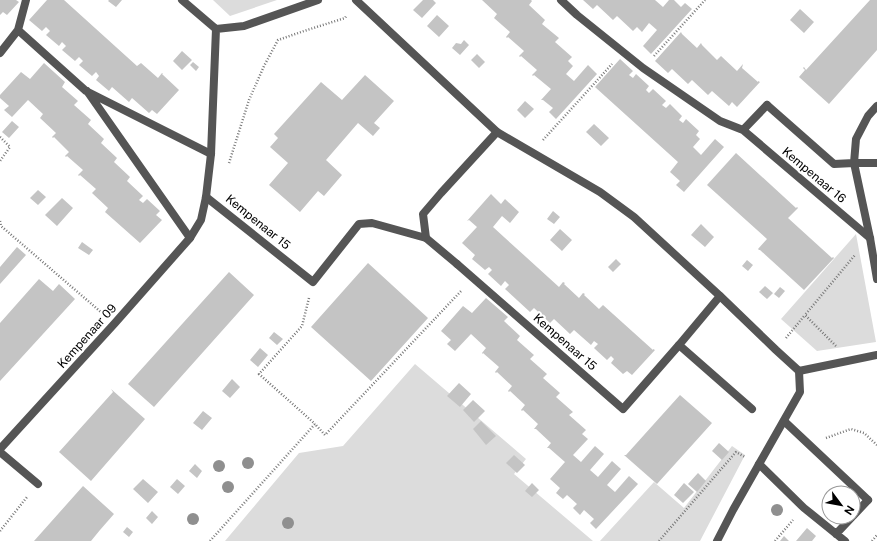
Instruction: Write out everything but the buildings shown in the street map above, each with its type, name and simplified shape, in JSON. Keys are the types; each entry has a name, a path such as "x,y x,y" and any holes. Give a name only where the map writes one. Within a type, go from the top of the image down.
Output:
{"street":[{"path":"0,53 18,30 26,0"},
{"path":"182,0 216,29 244,26 318,0"},
{"name":"Kempenaar 16","path":"561,0 577,15 643,68 720,121 743,130 870,238"},
{"path":"356,1 497,132 600,192 634,217 799,371 800,392 717,541"},
{"name":"Kempenaar 09","path":"38,484 0,451 190,238 201,220 206,197 210,154 216,29"},
{"path":"18,30 86,91 190,238"},
{"path":"86,91 210,154"},
{"name":"Kempenaar 16","path":"743,130 767,105 834,164 854,162 877,163"},
{"name":"Kempenaar 16","path":"877,106 868,116 856,139 854,162 877,279"},
{"path":"426,238 423,214 497,132"},
{"name":"Kempenaar 15","path":"206,197 313,282 359,224 372,223 426,238 623,409 720,296"},
{"path":"679,345 752,409"},
{"path":"799,371 877,355"},
{"path":"784,421 852,485"},
{"path":"759,464 804,508 845,541"},
{"path":"861,493 868,500 861,507"},
{"path":"836,534 844,525"}],"path":[{"path":"643,68 705,0"},
{"path":"227,166 249,100 264,66 278,40 345,18 356,1"},
{"path":"532,152 623,52"},
{"path":"0,136 10,147 0,161"},
{"path":"0,221 0,226 115,323"},
{"path":"776,350 870,238"},
{"path":"313,282 302,326 259,374 315,424 325,435 473,278"},
{"path":"806,315 851,360"},
{"path":"210,541 315,424"},
{"path":"808,444 851,429 864,433 877,445"},
{"path":"744,456 747,450"},
{"path":"659,541 736,452 759,464"},
{"path":"0,531 38,484"},
{"path":"775,541 804,508"},
{"path":"872,541 877,535"}],"shaded area":[{"path":"213,0 277,0 230,16"},
{"path":"856,234 876,342 817,351 781,319"},
{"path":"415,364 526,459 514,474 593,541 225,541 299,453 343,446"},
{"path":"732,446 745,455 700,541 600,541 654,482 684,508"}]}
